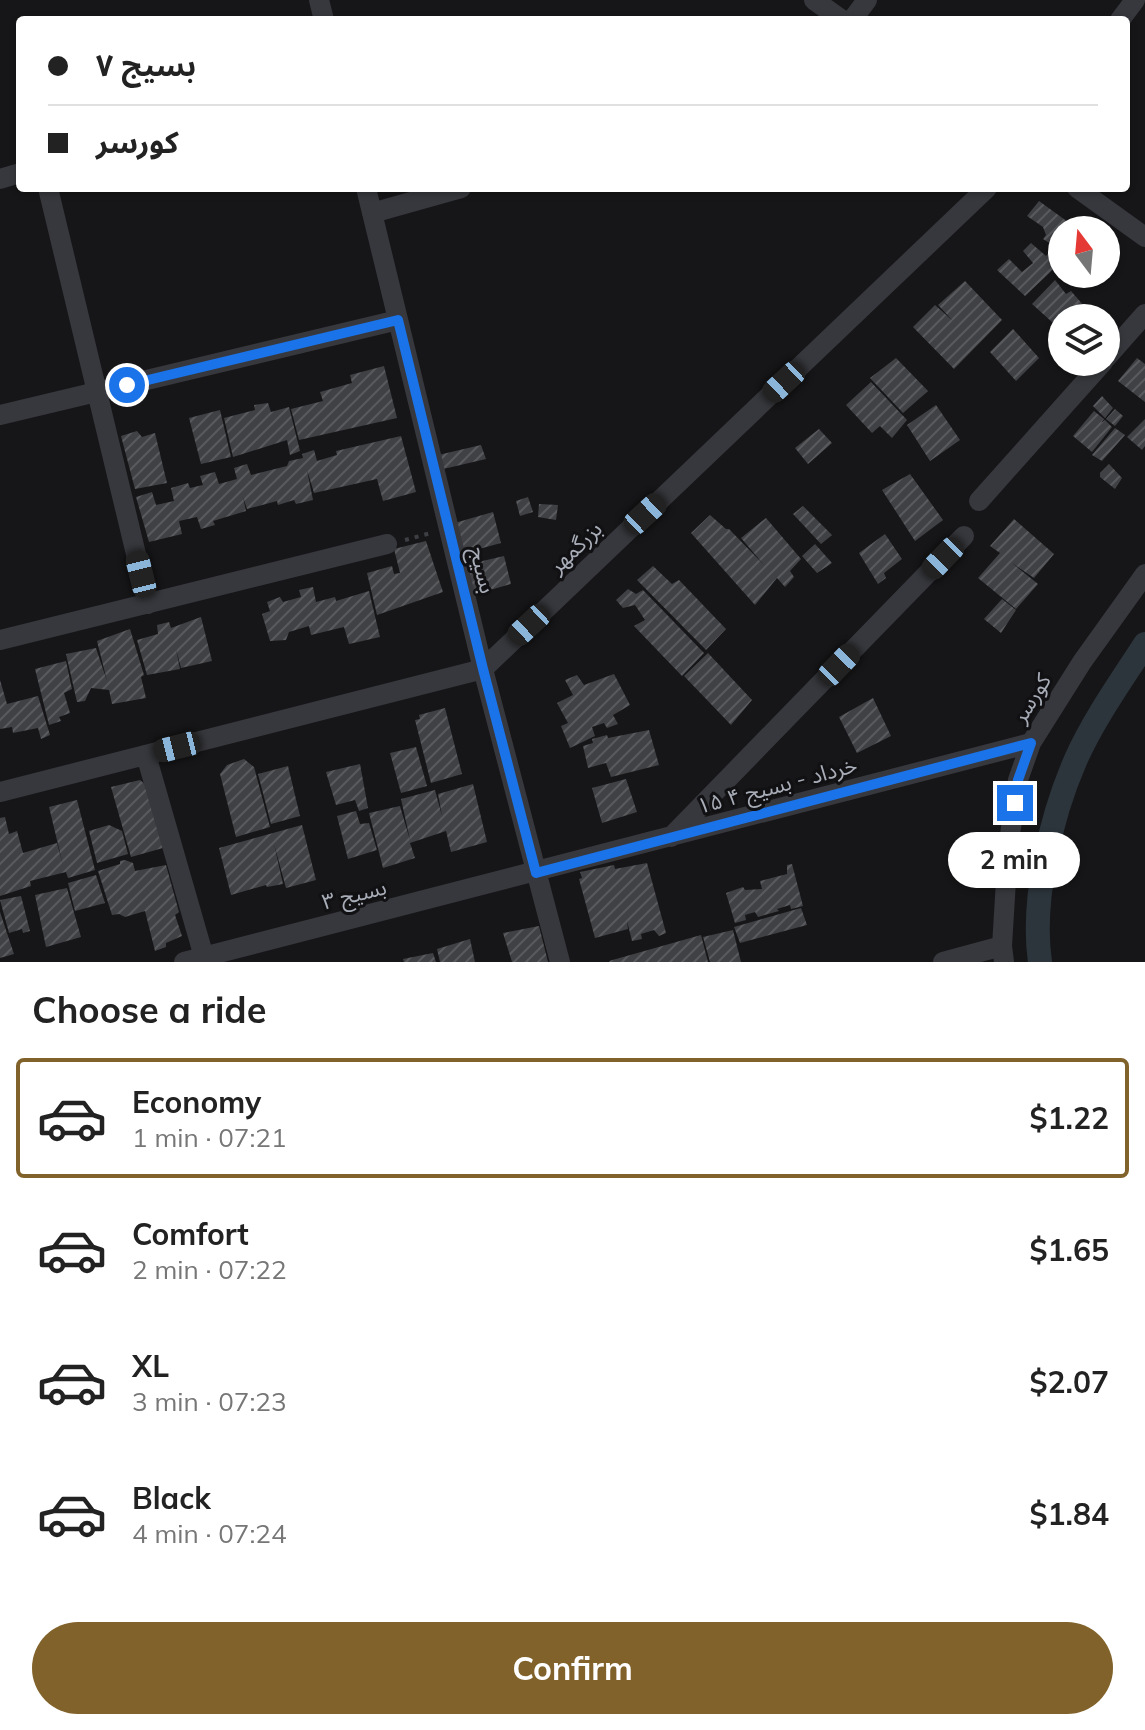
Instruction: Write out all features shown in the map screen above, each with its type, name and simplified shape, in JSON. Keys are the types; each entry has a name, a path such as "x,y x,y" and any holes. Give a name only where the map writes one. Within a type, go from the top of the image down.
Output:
{"street":[{"path":"814,0 836,16"},
{"path":"49,192 148,604"},
{"name":"بسیج","path":"367,192 483,669 560,962"},
{"path":"372,213 447,192"},
{"name":"بزرگمهر","path":"0,792 483,669 983,192"},
{"path":"1083,192 1145,237"},
{"path":"1120,342 1145,314"},
{"path":"0,415 398,320"},
{"path":"979,501 1090,376"},
{"path":"671,837 964,536"},
{"path":"0,640 387,544"},
{"name":"کورسر","path":"1003,954 1008,848 1018,780 1031,743 1082,662 1145,574"},
{"name":"۱۵ خرداد - بسیج ۴","path":"536,873 1031,743"},
{"path":"146,755 194,959"},
{"name":"بسیج ۳","path":"194,959 536,873"},
{"path":"943,962 1003,954"}],"path":[{"path":"387,544 449,529"}],"building":[{"path":"1039,201 1060,216 1048,216 1048,242 1043,239 1046,235 1043,227 1027,216"},
{"path":"1031,243 1046,256 1048,254 1048,274 1025,296 997,270 1009,259 1022,272 1033,263 1023,251"},
{"path":"965,281 1002,320 954,369 913,327 935,305 953,321 938,305"},
{"path":"1048,287 1061,288 1066,294 1071,291 1082,304 1048,304 1048,318 1032,304"},
{"path":"1013,329 1039,358 1016,381 990,352"},
{"path":"896,358 928,391 903,413 870,378"},
{"path":"1137,358 1145,364 1145,402 1118,381"},
{"path":"384,366 397,418 299,440 291,409 323,401 320,392 352,383 350,375"},
{"path":"871,382 907,420 892,438 880,426 872,433 846,405"},
{"path":"1102,396 1113,408 1105,418 1093,406"},
{"path":"268,403 271,412 289,407 300,451 290,455 287,440 233,457 224,418 255,410 254,405"},
{"path":"936,405 960,440 930,461 907,425"},
{"path":"1115,409 1123,416 1115,426 1106,419"},
{"path":"220,410 231,457 201,464 189,418"},
{"path":"1094,411 1104,419 1101,423 1105,420 1112,427 1092,452 1073,436"},
{"path":"1145,419 1145,446 1142,450 1127,437"},
{"path":"1115,428 1125,435 1102,461 1092,455"},
{"path":"819,429 832,443 808,464 795,448"},
{"path":"137,431 142,437 155,433 167,483 135,489 121,436"},
{"path":"401,436 416,492 383,501 377,479 314,493 307,470 313,500 296,504 294,500 278,505 277,501 247,509 243,497 246,511 213,521 215,525 201,529 197,517 179,521 182,534 149,542 136,497 152,492 156,505 174,501 171,488 188,483 190,488 203,485 200,476 215,472 219,484 237,479 234,468 247,464 251,475 287,466 289,461 303,458 302,454 314,450 317,461 337,455 336,451"},
{"path":"481,445 486,459 439,470 434,456"},
{"path":"1109,464 1122,478 1115,489 1100,477"},
{"path":"910,474 943,520 915,541 882,490"},
{"path":"528,497 533,512 520,516 516,501"},
{"path":"539,504 558,505 556,520 538,517"},
{"path":"803,506 832,535 821,544 793,514"},
{"path":"493,512 501,543 457,555 451,524"},
{"path":"710,515 729,529 764,565 741,538 766,518 801,559 790,571 794,577 785,587 777,578 755,605 691,533"},
{"path":"1014,519 1054,554 1034,578 1012,563 1038,584 1016,609 978,578 1000,553 990,546"},
{"path":"885,534 902,559 884,573 886,578 878,584 859,553"},
{"path":"426,541 443,592 377,615 367,573 392,566 394,574 400,573 394,549"},
{"path":"815,544 832,563 817,573 802,556"},
{"path":"504,556 511,584 469,596 461,566"},
{"path":"653,566 672,584 679,580 726,629 706,650 637,580"},
{"path":"313,587 316,602 335,597 336,601 369,591 380,637 349,644 344,627 311,635 309,626 289,632 286,640 270,641 262,614 270,611 267,602 280,597 283,602 301,597 299,590"},
{"path":"628,589 636,594 643,590 704,653 682,676 634,626 645,620 635,605 623,608 616,600"},
{"path":"1002,599 1016,610 1001,633 984,619"},
{"path":"201,617 212,661 181,668 176,649 180,669 147,675 137,640 158,634 157,625 169,622 171,628"},
{"path":"130,629 144,675 141,677 146,698 112,704 109,690 91,688 85,701 77,702 66,654 96,648 107,681 97,641"},
{"path":"708,653 752,700 731,725 684,676"},
{"path":"66,661 72,689 64,693 70,713 59,717 61,721 49,725 35,669"},
{"path":"614,674 630,705 613,715 618,724 607,728 604,723 592,727 595,736 570,748 561,726 568,723 557,703 573,695 565,680 577,675 584,685"},
{"path":"0,680 7,704 38,696 50,735 41,739 38,728 13,733 12,727 0,729"},
{"path":"873,698 891,736 857,753 839,717"},
{"path":"445,708 462,774 431,783 415,720 420,719 419,715"},
{"path":"649,730 659,765 611,777 606,763 588,768 583,746 593,743 592,739"},
{"path":"416,747 427,786 401,793 390,753"},
{"path":"244,759 254,767 270,827 236,837 220,774 227,765"},
{"path":"360,764 368,808 359,811 355,800 336,805 326,772"},
{"path":"288,766 300,816 271,824 258,774"},
{"path":"626,779 637,812 602,823 592,788"},
{"path":"140,780 147,786 163,848 131,857 111,787"},
{"path":"473,784 487,842 451,852 446,831 410,843 415,858 383,868 369,813 400,806 410,840 401,799 435,790 442,816 438,794"},
{"path":"77,800 95,870 68,878 66,872 30,881 31,886 0,896 0,818 5,817 9,834 17,831 23,853 57,843 63,865 49,807"},
{"path":"356,811 360,824 369,823 377,850 348,859 337,816"},
{"path":"109,825 122,831 128,854 97,863 89,831"},
{"path":"302,825 316,880 286,888 274,844 283,884 266,885 231,895 219,848"},
{"path":"125,860 133,863 135,871 166,865 182,936 166,943 166,947 155,951 145,911 125,917 112,915 98,871"},
{"path":"647,863 666,933 659,936 654,930 641,934 642,939 632,941 627,921 628,929 595,938 579,879 582,878 580,872 614,865 615,869"},
{"path":"792,864 803,906 791,909 790,905 758,917 755,912 745,915 746,920 735,923 726,893 743,887 745,890 762,889 760,881 787,874 787,865"},
{"path":"96,875 105,903 75,911 68,883"},
{"path":"67,888 81,937 46,947 35,895"},
{"path":"21,896 30,931 23,933 22,929 9,933 0,900"},
{"path":"801,908 807,925 740,943 734,927"},
{"path":"0,912 14,954 0,958"},
{"path":"539,926 548,962 512,962 503,933"},
{"path":"733,930 741,962 710,962 703,937"},
{"path":"701,935 708,962 609,961"},
{"path":"470,939 475,962 440,962 437,949"},
{"path":"433,953 436,962 404,962 403,959"}],"waterway":[{"path":"1040,962 1038,912 1041,886 1059,806 1091,729 1145,644"}],"route":[{"path":"127,385 398,320 536,873 1031,743 1018,780 1015,803"}]}
